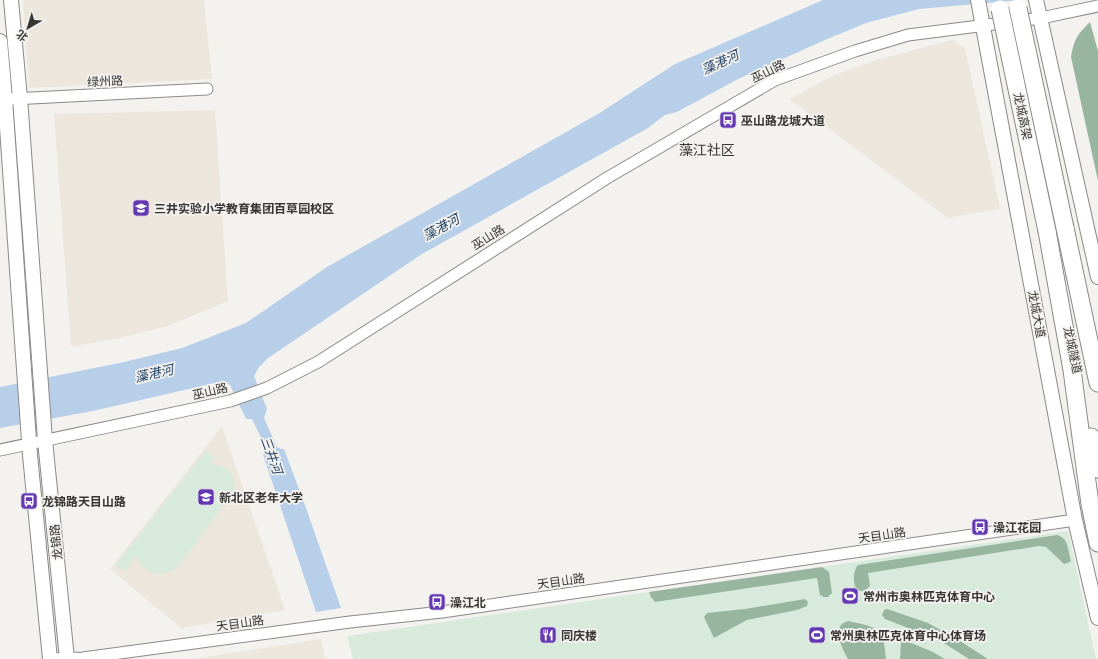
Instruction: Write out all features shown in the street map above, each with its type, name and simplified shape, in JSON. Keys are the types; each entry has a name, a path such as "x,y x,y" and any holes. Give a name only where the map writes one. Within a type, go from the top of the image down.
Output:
{"highway":[{"name":"龙城高架","path":"998,0 1047,231"},
{"name":"龙城高架","path":"1017,0 1065,228"},
{"name":"龙城隧道","path":"1065,228 1098,383"},
{"path":"1065,228 1093,307 1098,332"},
{"name":"龙城隧道","path":"1047,231 1098,469"},
{"path":"1047,231 1072,370 1090,504 1098,543"}],"main road":[{"name":"龙锦路","path":"11,0 20,98 45,440 67,658"},
{"name":"龙城大道","path":"979,5 1075,520 1098,618"},
{"path":"1038,8 1098,277"},
{"path":"0,41 28,430 50,659"}],"street":[{"name":"巫山路","path":"0,450 230,401 267,388 318,362 606,178 775,80 855,51 908,35 983,25 1038,8 1098,6"},
{"name":"绿州路","path":"5,99 207,89"},
{"name":"天目山路","path":"50,659 83,658 350,622 442,612 1075,520"}],"shaded area":[{"path":"23,0 204,0 212,79 29,88"},
{"path":"952,40 965,48 1000,209 948,218 789,99 835,75 876,60"},
{"name":"三井实验小学教育集团百草园校区","path":"215,110 228,301 168,326 119,338 71,347 54,114"},
{"name":"新北区老年大学","path":"222,426 285,610 181,628 110,569"},
{"path":"321,639 325,659 193,659"}],"green space":[{"path":"1090,22 1098,51 1098,181 1071,57 1073,46 1077,38"},
{"path":"206,450 215,458 211,463 227,469 232,475 234,480 234,492 177,568 164,573 154,573 145,568 136,557 125,572 116,565"},
{"name":"常州市奥林匹克体育中心","path":"1068,531 1096,659 353,659 347,636"},
{"path":"1057,535 1066,542 1071,561 1068,563 1064,564 1046,547 1039,546 868,573 870,586 865,591 858,590 854,582 854,574 858,565"},
{"path":"822,567 829,572 832,593 828,597 820,595 817,578 655,602 649,592"},
{"path":"805,599 808,602 807,606 797,610 747,620 714,638 704,617 707,613 745,609"},
{"path":"887,609 928,623 957,639 988,659 969,659 939,640 885,619 882,615 884,610"},
{"path":"848,621 872,627 880,632 884,642 886,659 848,659 839,638 839,632 843,624"},
{"path":"904,640 933,652 945,659 900,659 901,642"}],"water":[{"path":"823,0 1021,0 919,9 866,23 738,79 677,112 665,115 648,128 422,254 268,358 259,367 254,376 267,409 264,418 277,447 284,449 341,608 316,612 263,455 266,448 252,419 246,419 230,385 225,382 219,382 93,411 0,428 0,387 124,362 182,348 246,323 327,267 598,114 675,64"}],"place":[{"name":"巫山路龙城大道","path":"728,120"},
{"name":"三井实验小学教育集团百草园校区","path":"141,208"},
{"name":"新北区老年大学","path":"206,497"},
{"name":"龙锦路天目山路","path":"29,501"},
{"name":"澡江花园","path":"980,527"},
{"name":"常州市奥林匹克体育中心","path":"850,596"},
{"name":"澡江北","path":"437,602"},
{"name":"同庆楼","path":"548,635"},
{"name":"常州奥林匹克体育中心体育场","path":"817,635"}],"district":[{"name":"藻江社区","path":"707,149"}],"water label":[{"name":"藻港河","path":"720,62"},
{"name":"藻港河","path":"441,227"},
{"name":"藻港河","path":"154,373"},
{"name":"三井河","path":"272,455"}]}
